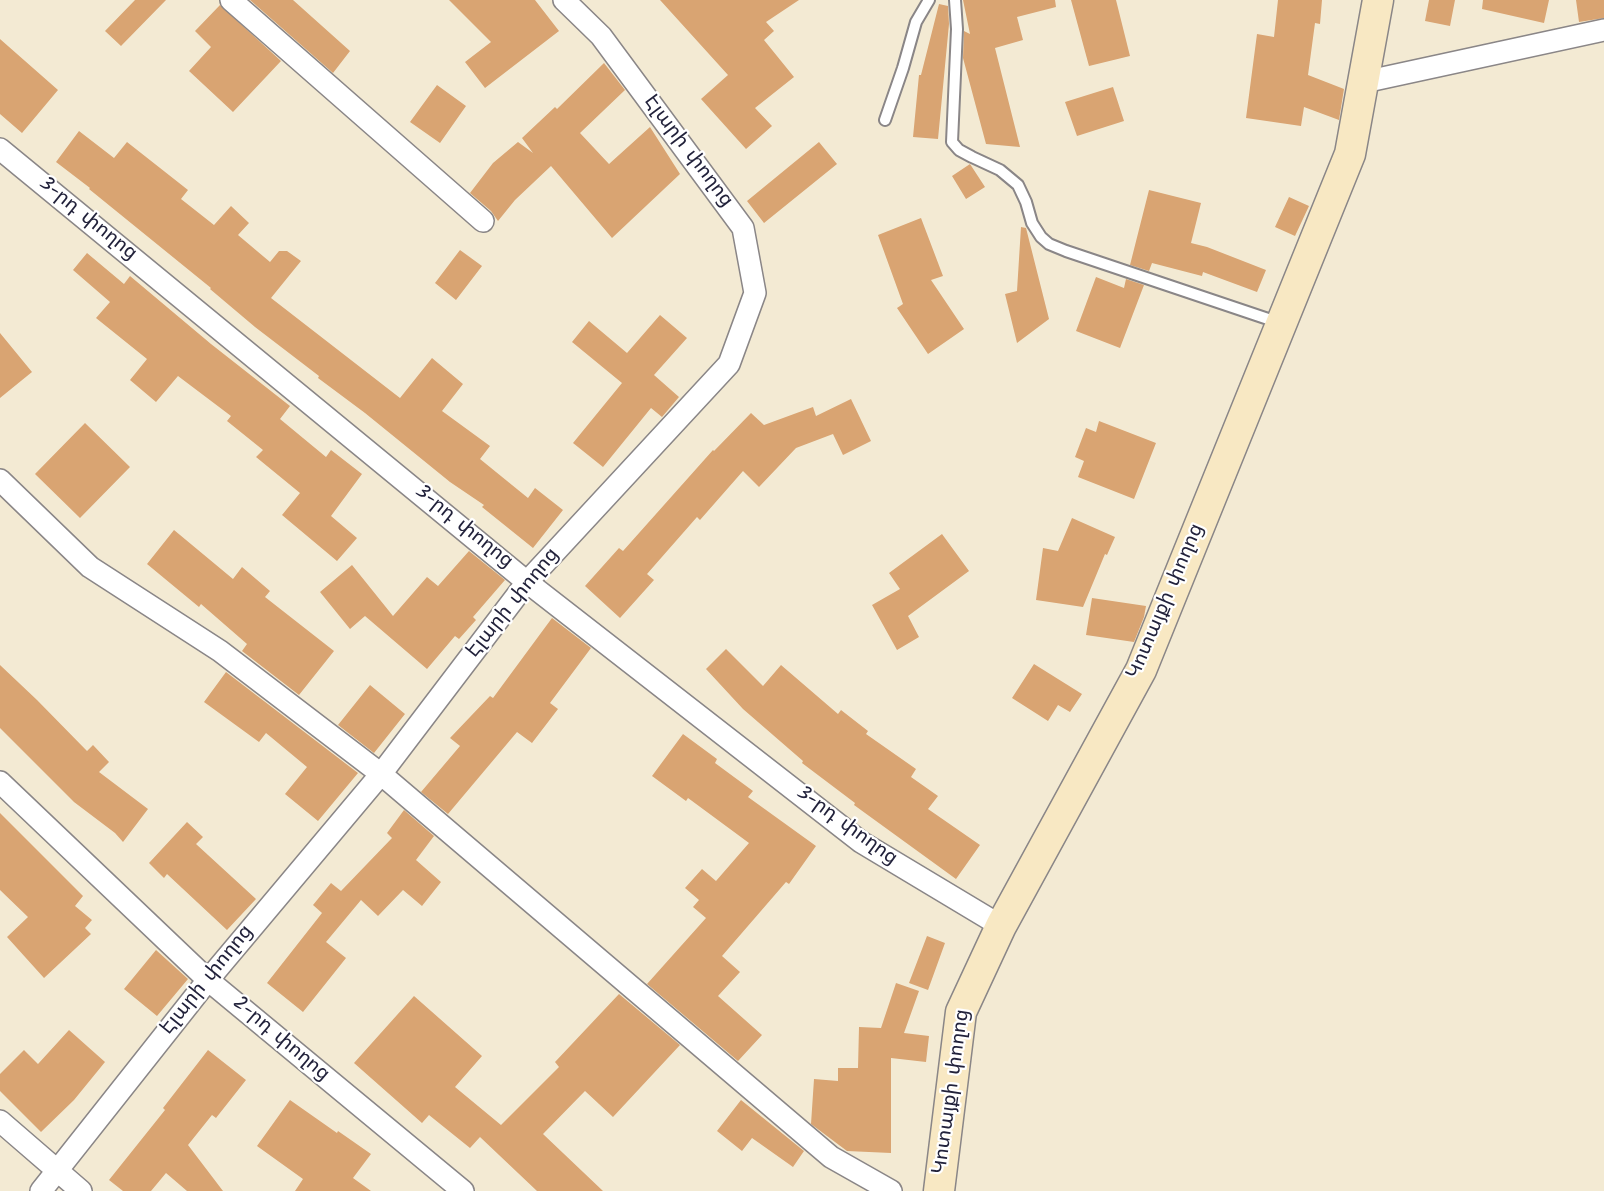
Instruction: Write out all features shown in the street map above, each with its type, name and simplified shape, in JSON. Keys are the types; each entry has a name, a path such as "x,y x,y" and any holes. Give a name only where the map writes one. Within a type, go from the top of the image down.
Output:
{"main road":[{"name":"Կոտայքի փողոց","path":"939,1191 961,1012 1001,926 1141,670 1350,154 1378,0"}],"street":[{"path":"231,0 483,221"},
{"name":"Էլարի փողոց","path":"41,1191 208,980 381,774 527,582 729,364 755,293 743,228 601,36 564,0"},
{"path":"1364,82 1604,30"},
{"name":"3-րդ փողոց","path":"0,149 527,582 861,842 1001,926"},
{"path":"0,480 90,567 220,651 381,774 831,1157 891,1191"},
{"name":"2-րդ փողոց","path":"0,782 208,980 463,1191"},
{"path":"0,1121 81,1191"}],"lane":[{"path":"885,120 916,22 929,0"},
{"path":"955,0 957,29 952,142 965,153 1000,170 1017,185 1026,202 1032,223 1041,237 1049,244 1066,251 1281,323"}],"building":[{"path":"135,0 166,0 121,46 105,31"},
{"path":"250,0 293,0 350,51 333,73"},
{"path":"449,0 535,0 559,31 485,88 465,62 491,42"},
{"path":"660,0 799,0 766,22 774,31 764,40 794,77 755,108 772,126 746,149 701,99 728,75"},
{"path":"963,0 1055,0 1056,7 1017,17 1023,40 995,48 1020,147 986,144 963,58 964,31 970,34"},
{"path":"1071,0 1116,0 1130,56 1089,66"},
{"path":"1278,0 1322,0 1320,24 1315,23 1308,75 1344,89 1339,120 1304,107 1301,126 1246,118 1257,34 1274,37"},
{"path":"1429,0 1455,0 1450,26 1425,21"},
{"path":"1483,0 1549,0 1544,23 1482,9"},
{"path":"1576,0 1604,0 1604,18 1579,22"},
{"path":"939,4 948,6 949,24 938,139 913,137 919,75 921,75"},
{"path":"220,5 281,61 233,112 189,71 211,47 195,31"},
{"path":"0,39 58,90 22,133 0,114"},
{"path":"604,63 625,90 580,133 609,164 650,127 680,174 612,238 551,166 515,200 498,221 491,211 470,193 493,163 518,142 533,153 522,138 555,107 557,109"},
{"path":"437,85 466,106 440,143 410,122"},
{"path":"1113,87 1124,121 1077,136 1065,102"},
{"path":"79,131 114,158 127,142 188,190 181,199 214,225 231,206 249,223 238,235 270,262 279,251 287,251 301,261 271,298 400,398 432,358 463,384 442,411 490,446 480,459 528,498 535,488 563,510 533,548 482,507 484,505 450,482 318,378 319,376 255,327 211,288 56,162"},
{"path":"819,142 837,164 764,223 747,201"},
{"path":"970,164 985,187 966,199 952,176"},
{"path":"1149,190 1201,203 1191,243 1266,270 1257,292 1203,272 1202,276 1152,263 1149,271 1130,265"},
{"path":"1289,197 1309,206 1295,236 1275,227"},
{"path":"921,218 943,276 931,280 964,329 928,354 897,308 903,304 878,235"},
{"path":"1021,227 1026,228 1049,319 1017,343 1005,294 1017,291"},
{"path":"460,250 482,266 456,300 435,283"},
{"path":"87,253 124,284 130,276 290,406 280,419 326,457 331,450 362,474 331,516 357,538 337,561 282,515 300,493 256,457 263,450 227,421 231,416 178,376 156,402 130,380 147,359 96,318 110,302 73,270"},
{"path":"1096,277 1124,288 1126,279 1144,285 1120,348 1076,331"},
{"path":"660,315 687,338 654,375 679,397 662,417 651,408 603,467 573,443 622,383 572,342 589,321 627,353"},
{"path":"0,333 32,372 0,398"},
{"path":"851,399 871,441 843,455 833,434 796,448 759,487 743,471 700,520 697,517 647,574 654,580 620,618 585,586 619,548 623,551 713,450 751,413 764,425 813,407 816,416"},
{"path":"1099,421 1156,443 1134,499 1078,477 1084,461 1075,457 1086,428 1096,432"},
{"path":"85,423 130,467 80,518 35,474"},
{"path":"1072,518 1115,537 1107,555 1105,554 1083,607 1036,600 1043,548 1058,551"},
{"path":"174,530 233,579 242,567 270,591 265,597 334,651 299,695 242,651 247,644 201,604 199,607 147,564"},
{"path":"942,534 969,571 908,616 919,637 897,650 872,605 900,589 889,573"},
{"path":"469,551 505,580 473,617 476,620 459,639 455,636 427,669 365,616 350,629 320,592 352,565 393,616 427,577 438,586"},
{"path":"1092,598 1146,606 1134,642 1086,635"},
{"path":"552,618 591,648 550,703 558,709 532,743 517,732 448,814 421,792 460,746 450,738 490,696 493,698"},
{"path":"726,649 763,686 781,665 838,714 841,710 868,731 866,734 916,769 911,777 938,796 928,809 980,845 956,879 854,805 855,803 802,763 803,761 743,709 706,669"},
{"path":"1034,664 1082,694 1070,712 1058,705 1048,721 1012,698"},
{"path":"0,665 87,751 93,745 109,762 99,772 148,809 123,842 115,833 74,802 0,728"},
{"path":"226,672 358,773 318,821 285,794 307,767 266,733 259,742 204,702"},
{"path":"370,685 405,714 374,753 338,725"},
{"path":"683,734 717,759 715,763 753,791 748,797 816,846 789,884 786,882 722,956 740,972 718,996 762,1035 738,1061 647,984 706,918 693,907 699,900 685,888 702,869 716,881 749,843 688,798 686,801 652,776"},
{"path":"404,810 434,836 416,860 441,882 422,906 403,890 378,916 361,900 326,942 346,958 303,1012 267,983 322,913 313,905 331,883 341,891 392,838 387,833"},
{"path":"0,813 83,896 75,906 92,920 85,928 91,934 44,978 7,937 28,917 0,890"},
{"path":"187,822 203,837 196,844 256,899 227,930 167,874 164,878 149,863"},
{"path":"927,936 945,943 928,990 909,983"},
{"path":"156,950 188,979 157,1016 124,989"},
{"path":"896,983 919,991 904,1033 929,1036 926,1062 891,1058 891,1153 847,1151 811,1124 814,1079 838,1081 838,1068 858,1068 859,1027 881,1028"},
{"path":"619,994 680,1045 613,1117 585,1091 543,1134 603,1191 537,1191 480,1137 470,1148 429,1115 422,1123 354,1063 414,996 482,1056 455,1087 501,1125 559,1067 555,1062"},
{"path":"69,1030 105,1062 74,1100 41,1132 0,1091 0,1074 24,1050 38,1064"},
{"path":"208,1050 246,1080 216,1118 212,1115 188,1145 223,1191 187,1191 166,1173 151,1191 123,1191 109,1180 165,1110 163,1108"},
{"path":"290,1100 371,1154 353,1178 371,1191 295,1191 303,1179 257,1146"},
{"path":"741,1100 804,1151 793,1167 752,1138 742,1151 717,1131"}]}
